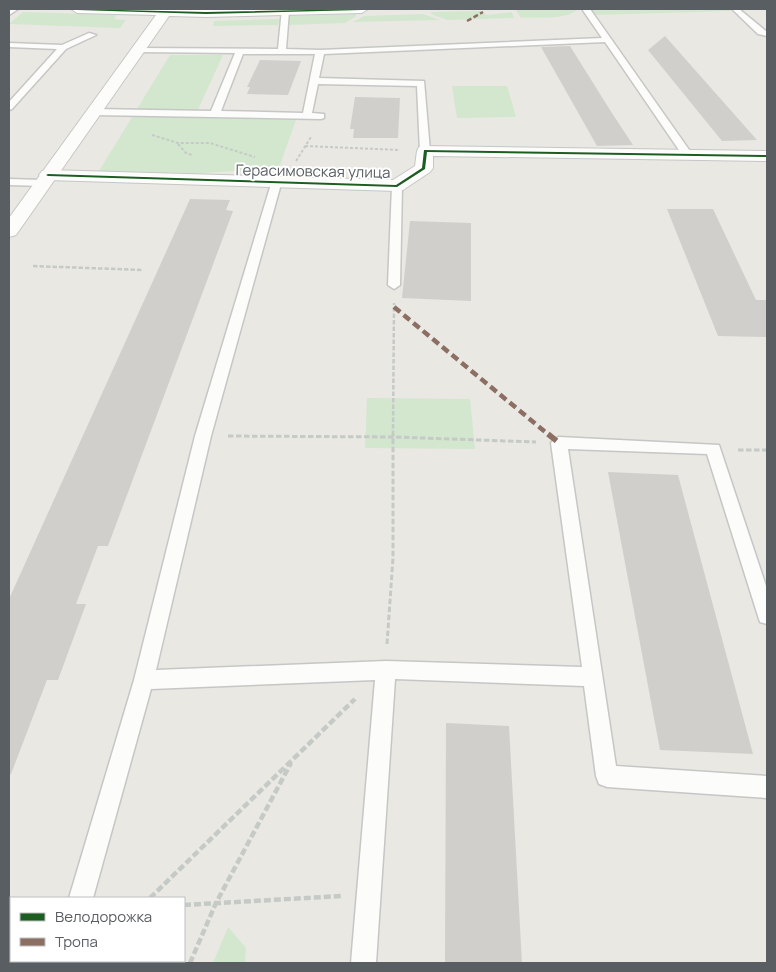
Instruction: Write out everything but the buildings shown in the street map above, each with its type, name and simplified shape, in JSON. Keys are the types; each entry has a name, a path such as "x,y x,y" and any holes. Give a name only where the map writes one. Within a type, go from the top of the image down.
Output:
{"street":[{"path":"77,9 285,11 362,9"},
{"path":"9,231 166,10"},
{"path":"425,151 687,154 766,158"},
{"name":"Герасимовская улица","path":"45,179 280,179 397,186 424,168 425,151"}],"lane":[{"path":"9,13 14,9"},
{"path":"586,9 687,154"},
{"path":"735,9 761,32 767,34"},
{"path":"282,51 285,11"},
{"path":"9,45 63,47 92,35"},
{"path":"138,50 320,52 608,40"},
{"path":"9,107 63,47"},
{"path":"215,114 240,51"},
{"path":"307,116 320,52"},
{"path":"314,81 422,83 425,151"},
{"path":"94,112 321,116"},
{"path":"9,182 45,179"},
{"path":"81,897 144,680 203,436 280,179"},
{"path":"394,285 397,186"},
{"path":"767,616 713,449 560,443 607,776 767,787"},
{"path":"144,680 386,670 592,677"},
{"path":"364,963 386,670"}],"path":[{"path":"178,144 210,143 263,160 280,179 291,170 316,131 321,116"},
{"path":"305,146 425,151"},
{"path":"34,266 142,270"},
{"path":"151,897 386,670 393,558 394,285"},
{"path":"203,436 394,437 560,443"},
{"path":"190,963 216,903 293,759"},
{"path":"185,905 369,894"}],"green space":[{"path":"577,9 568,15 543,18 521,18 516,10"},
{"path":"590,9 729,9 731,11 595,15"},
{"path":"480,11 487,15 512,12 514,18 447,20 431,14 431,12"},
{"path":"23,12 117,15 114,19 126,20 120,28 9,24"},
{"path":"356,14 356,16 345,23 289,25 289,16"},
{"path":"423,14 440,20 353,22 364,16"},
{"path":"279,19 278,25 213,26 214,21"},
{"path":"170,55 223,55 194,118 296,120 279,168 203,173 99,171"},
{"path":"452,86 507,86 516,117 457,118"},
{"path":"367,398 470,399 475,449 365,448"},
{"path":"228,927 246,948 245,963 213,963"}],"marked path":[{"path":"467,21 483,12"},
{"path":"394,307 559,443"}],"cycle path":[{"path":"77,9 206,13 362,9"},
{"path":"48,175 397,186 424,168 425,151 767,156"}]}
